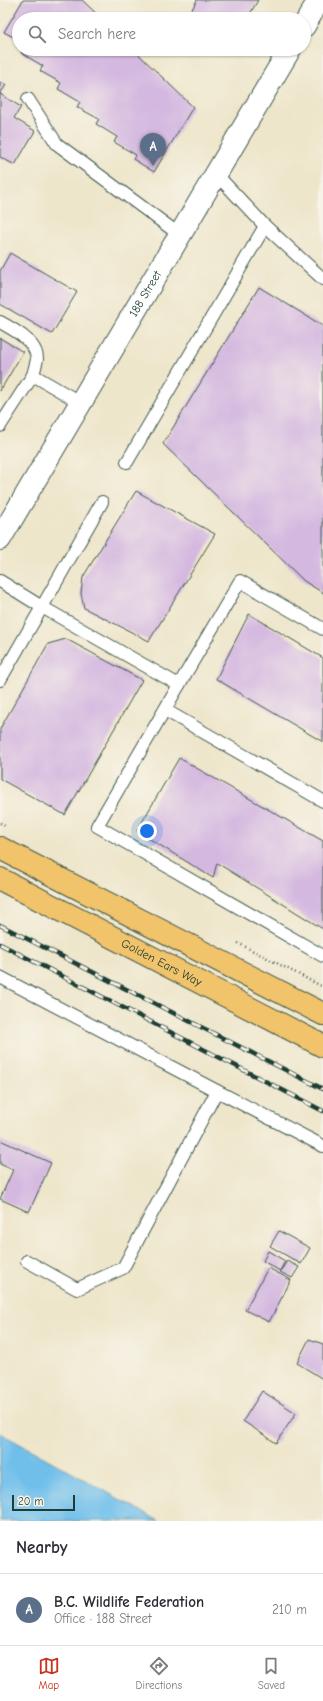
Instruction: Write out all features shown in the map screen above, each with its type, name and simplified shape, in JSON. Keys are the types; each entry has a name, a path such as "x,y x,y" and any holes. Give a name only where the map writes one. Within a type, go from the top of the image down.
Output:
{"main road":[{"path":"0,848 323,1014"},
{"name":"Golden Ears Way","path":"0,879 323,1046"}],"street":[{"path":"311,14 319,0"},
{"name":"188 Street","path":"0,539 286,56"}],"lane":[{"path":"28,99 57,144 180,235"},
{"path":"216,174 266,226 323,279"},
{"path":"127,462 266,226"},
{"path":"0,322 26,340 34,348 37,359 33,375 0,426"},
{"path":"33,375 81,403"},
{"path":"0,680 102,502"},
{"path":"0,581 42,607 179,685"},
{"path":"323,629 240,581 97,826 323,956"},
{"path":"165,710 323,801"},
{"path":"0,977 323,1146"},
{"path":"27,1261 77,1289 123,1268 217,1091"}],"water":[{"path":"0,1433 159,1521 0,1521"}],"building":[{"path":"23,0 82,0 95,12 16,12"},
{"path":"197,0 258,0 251,12 191,12"},
{"path":"12,19 12,36 4,32"},
{"path":"26,56 140,56 193,107 154,172 133,159 136,155 114,142 117,137 96,124 99,119 77,107 80,102 58,89 61,83 40,71 43,66"},
{"path":"0,82 6,85 0,94"},
{"path":"0,94 21,107 14,118 35,131 15,165 0,157"},
{"path":"10,253 77,292 52,334 0,304 0,271"},
{"path":"259,287 323,326 323,593 304,581 163,444"},
{"path":"0,338 23,352 0,391"},
{"path":"136,491 215,534 149,641 84,608 81,593 83,577"},
{"path":"249,614 323,658 323,742 216,679"},
{"path":"66,639 142,680 65,815 0,779 0,729 48,644"},
{"path":"179,758 323,841 323,929 217,863 213,878 137,831"},
{"path":"0,1140 51,1163 29,1212 0,1199 13,1170 0,1164"},
{"path":"279,1231 310,1248 301,1264 270,1246"},
{"path":"268,1251 285,1261 280,1271 263,1261"},
{"path":"287,1261 299,1267 292,1278 280,1272"},
{"path":"268,1268 291,1280 269,1322 245,1310"},
{"path":"309,1339 323,1344 323,1379 297,1363"},
{"path":"262,1391 296,1413 276,1443 243,1421"}],"railway":[{"path":"0,925 323,1089"},
{"path":"0,944 323,1111"}],"place":[{"name":"B.C. Wildlife Federation","path":"153,166"}]}
